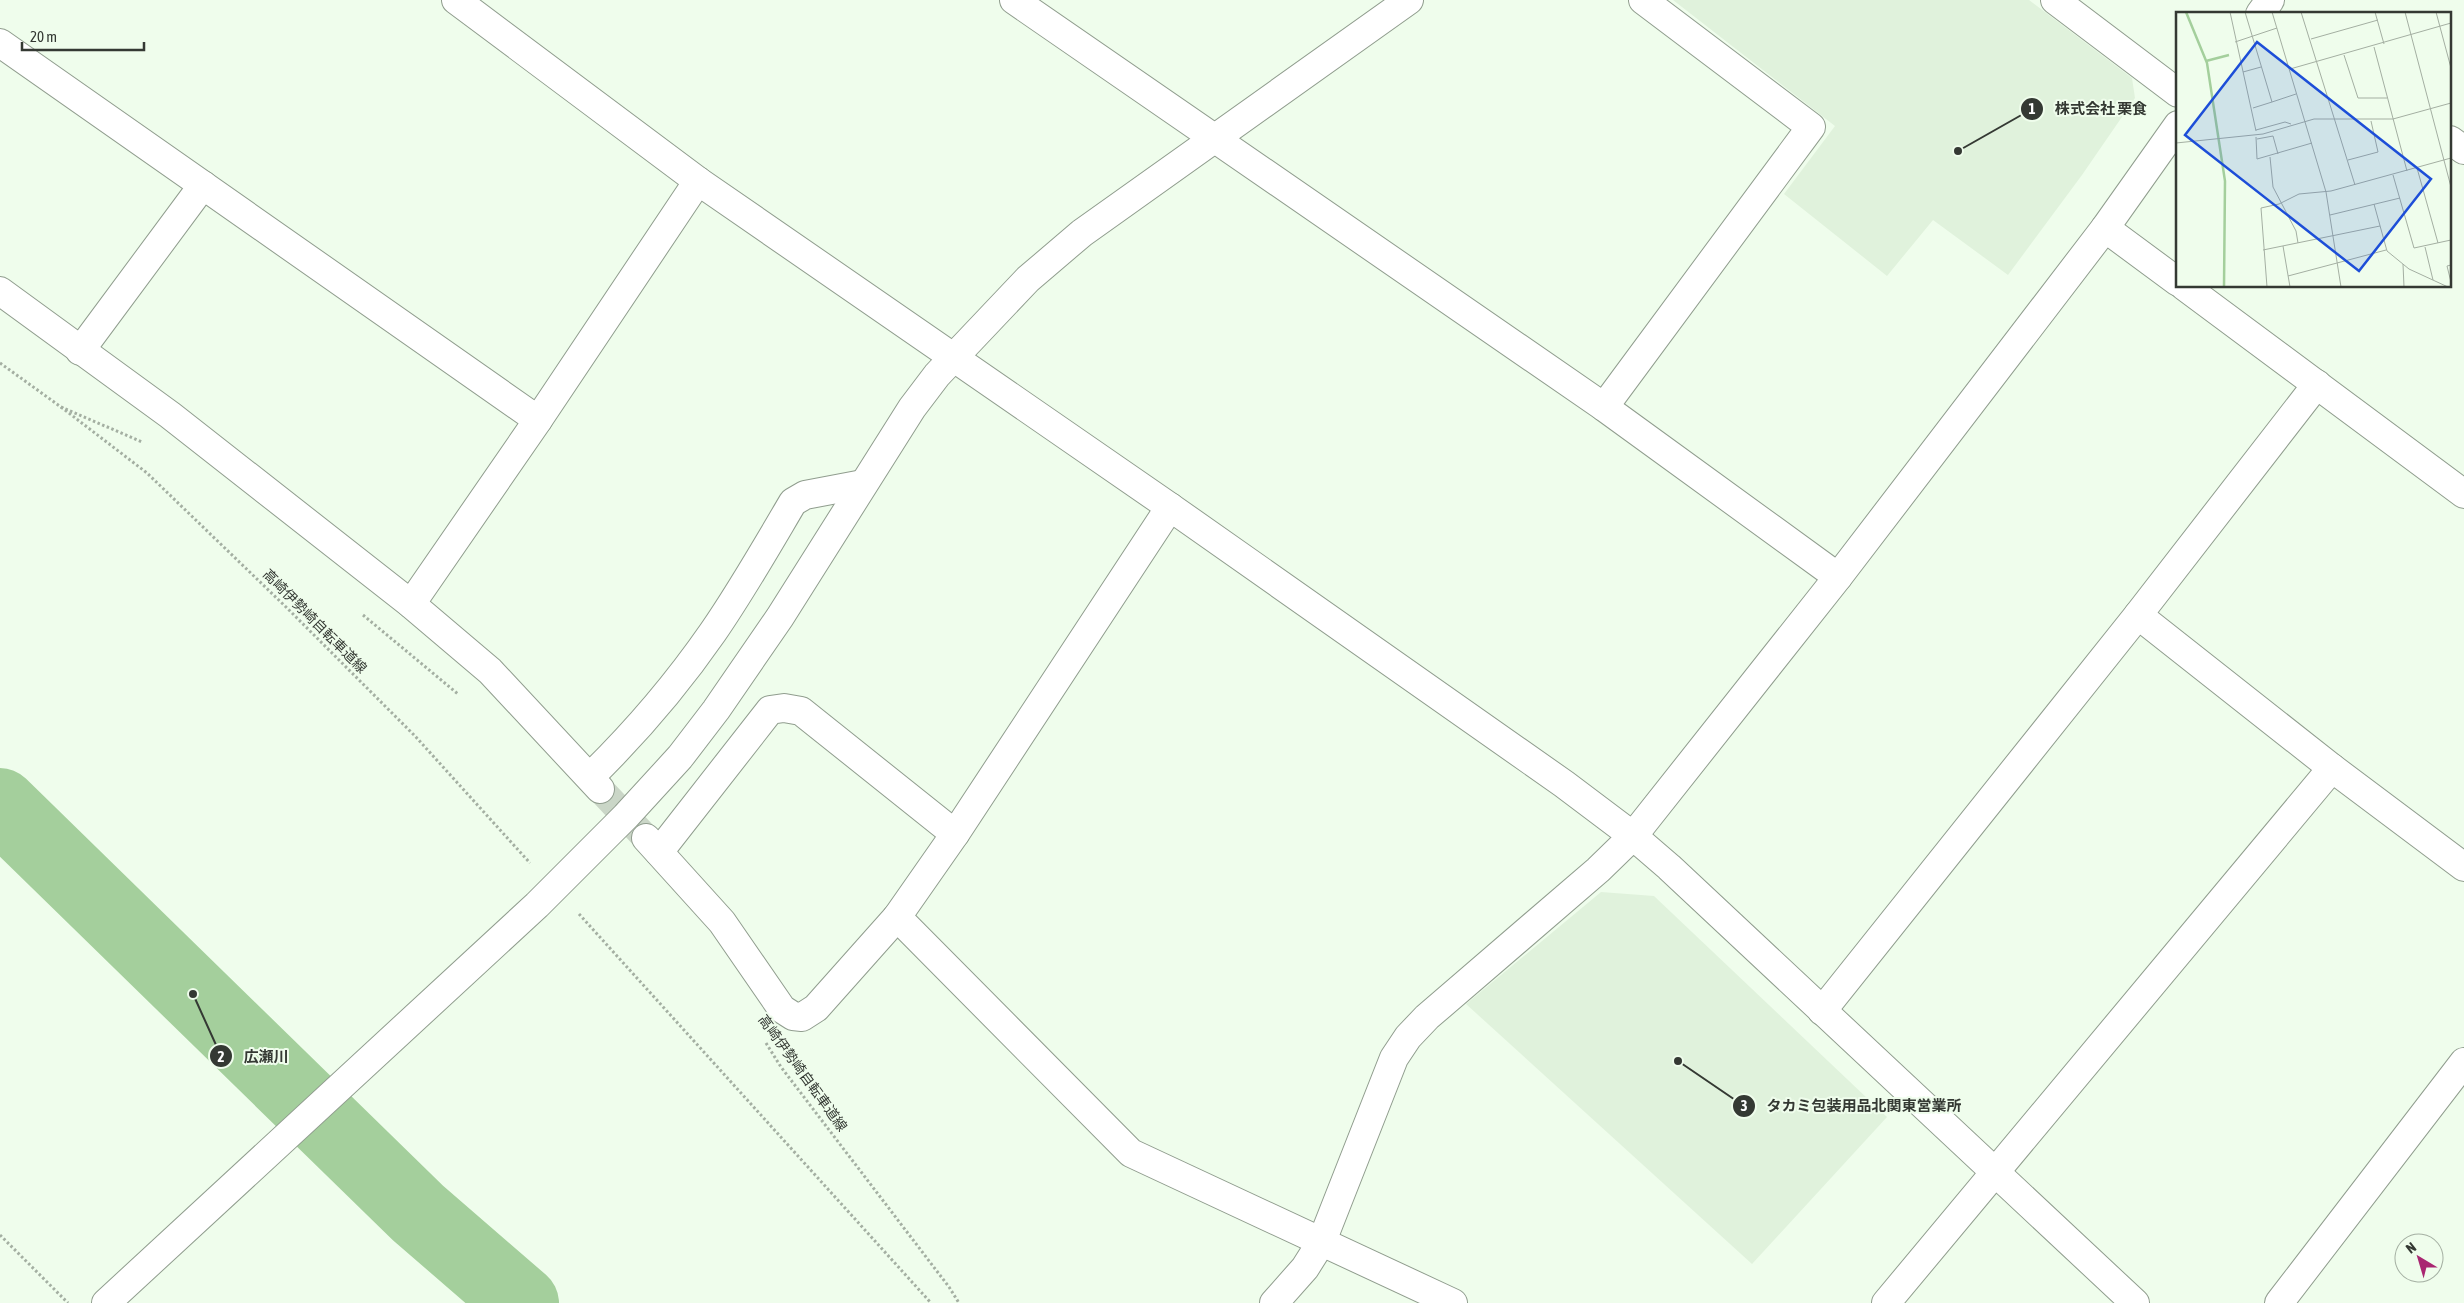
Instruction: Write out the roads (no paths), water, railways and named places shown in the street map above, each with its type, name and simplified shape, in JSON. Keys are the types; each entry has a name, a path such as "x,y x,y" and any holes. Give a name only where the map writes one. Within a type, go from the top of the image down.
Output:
{"street":[{"path":"1014,0 1604,408 1838,577"},
{"path":"106,1303 537,905 626,816 680,757 780,617 912,408 937,375 1028,279 1075,239 1409,0"},
{"path":"1604,408 1811,127 1643,0"},
{"path":"2055,0 2176,91"},
{"path":"470,4 698,181 955,357 1564,784 1633,836 1670,867 2135,1303"},
{"path":"0,43 538,420"},
{"path":"1274,1303 1305,1268 1322,1241 1394,1058 1408,1036 1427,1017 1598,870 1633,836 1838,577 2105,228 2176,128"},
{"path":"2452,141 2464,150"},
{"path":"411,604 538,420 698,181"},
{"path":"80,351 203,185"},
{"path":"2105,228 2176,281"},
{"path":"2187,288 2464,494"},
{"path":"0,291 170,416 411,604 490,671 595,783 622,746 668,692 712,633 793,502 805,495 863,484"},
{"path":"1822,1011 2138,615 2317,384"},
{"path":"955,834 801,711 784,708 770,710 653,845 722,922 782,1009 793,1016 802,1018 816,1008 897,917 955,834 1170,508"},
{"path":"2138,615 2332,768 2464,867"},
{"path":"1886,1303 2332,768"},
{"path":"897,917 1131,1153 1453,1303"},
{"path":"2279,1303 2464,1062"}],"waterway":[{"path":"0,805 418,1213 522,1303"}],"tunnel":[{"path":"600,789 646,838"}],"place":[{"name":"株式会社 栗食","path":"1958,151"},
{"name":"広瀬川","path":"193,994"},
{"name":"タカミ包装用品北関東営業所","path":"1678,1061"}]}
